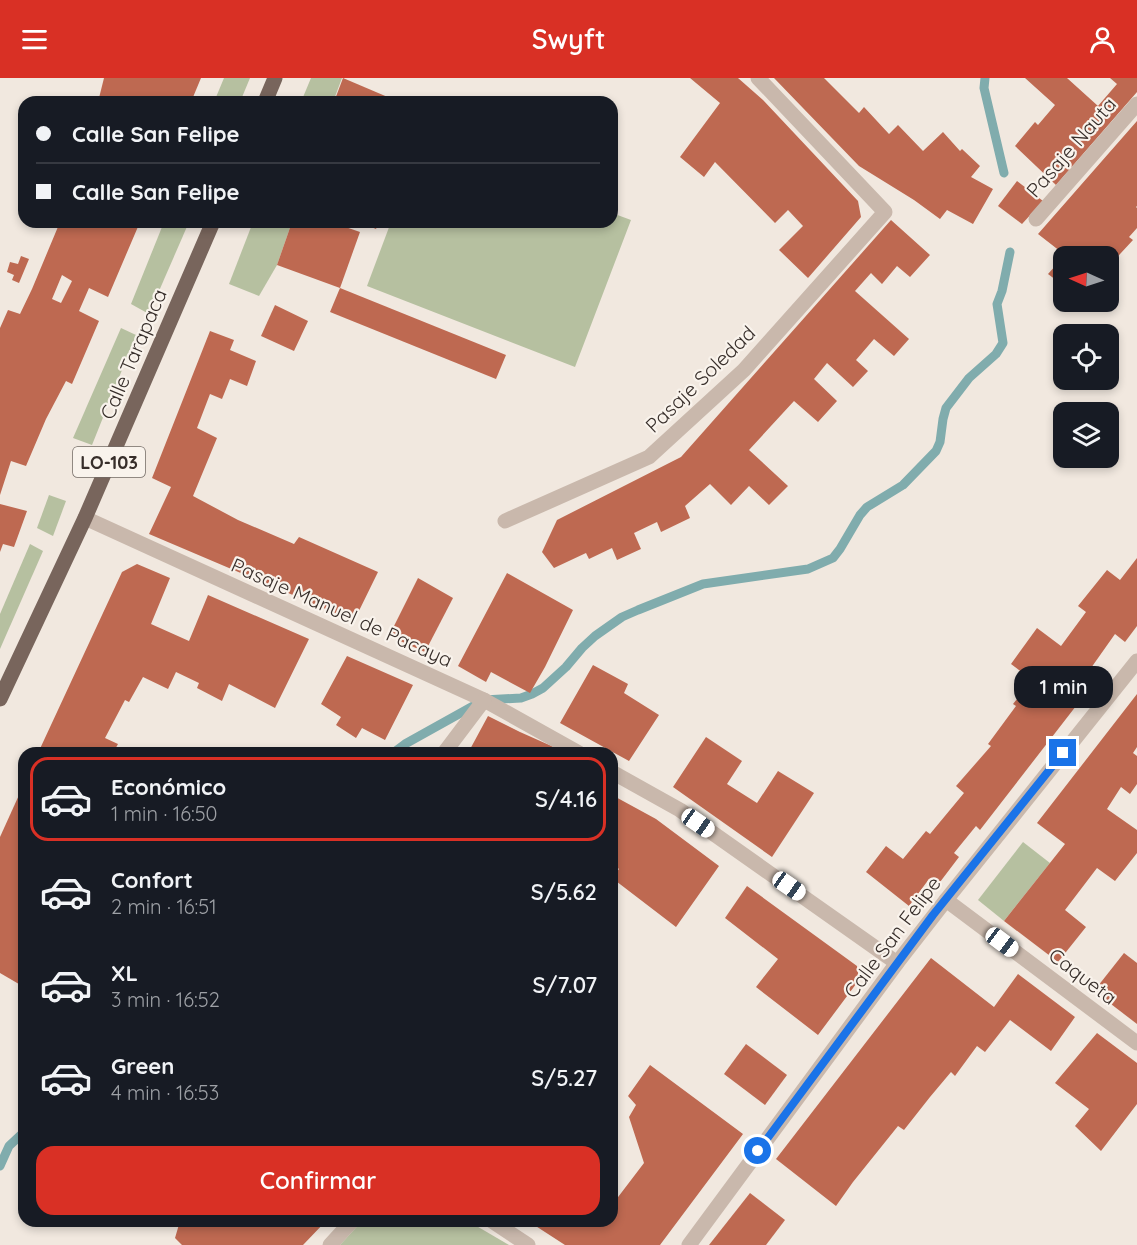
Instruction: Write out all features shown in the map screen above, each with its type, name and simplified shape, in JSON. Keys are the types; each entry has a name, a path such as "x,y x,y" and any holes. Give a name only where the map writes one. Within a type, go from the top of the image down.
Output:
{"main road":[{"path":"268,96 275,78"},
{"name":"Calle Tarapaca","path":"0,699 85,518 210,228"}],"street":[{"name":"Pasaje Soledad","path":"505,521 649,457 744,370 885,212 758,78"},
{"name":"Pasaje Nauta","path":"1036,219 1137,104"},
{"name":"Pasaje Manuel de Pacaya","path":"85,518 484,700 568,747"},
{"name":"Calle San Felipe","path":"689,1245 897,963 1137,661"},
{"path":"449,747 484,700"},
{"path":"618,775 680,810 897,963"},
{"name":"Caqueta","path":"946,900 1137,1043"},
{"path":"330,1245 346,1227"},
{"path":"501,1227 528,1245"}],"green space":[{"path":"224,78 250,78 242,96 216,96"},
{"path":"311,78 342,78 335,96 304,96"},
{"path":"618,215 631,220 575,367 367,286 389,228 618,228"},
{"path":"162,228 186,228 149,314 131,304"},
{"path":"251,228 290,228 277,265 259,296 229,284"},
{"path":"121,328 136,335 92,445 73,438"},
{"path":"49,495 66,501 53,536 37,528"},
{"path":"30,544 43,551 0,649 0,614"},
{"path":"1023,842 1050,863 1004,921 978,900"},
{"path":"356,1227 478,1227 509,1245 340,1245"}],"building":[{"path":"104,78 201,78 194,96 100,96"},
{"path":"343,78 385,96 336,96"},
{"path":"690,78 738,78 763,100 858,201 861,217 808,278 779,250 803,226 788,210 775,223 715,162 704,177 680,157 720,103"},
{"path":"774,78 824,78 859,113 864,107 889,134 898,125 923,151 943,132 960,151 962,149 980,166 971,177 993,189 973,224 947,210 940,219 859,166"},
{"path":"1025,78 1067,78 1098,106 1117,84 1110,78 1137,78 1137,92 1056,185 1015,146 1035,122 1038,125 1055,105"},
{"path":"1137,121 1137,228 1129,237 1133,240 1119,255 1119,246 1053,246 1038,234"},
{"path":"1017,181 1043,201 1022,224 998,206"},
{"path":"891,220 930,255 910,277 897,266 882,284 871,273 855,291 909,339 894,356 874,339 856,360 868,371 853,387 827,363 814,379 837,401 818,422 794,401 749,450 788,486 769,505 749,486 731,505 710,484 685,506 690,518 661,532 657,522 634,533 641,549 617,560 612,548 589,559 586,553 554,568 542,552 557,520 681,457"},
{"path":"57,228 137,228 108,297 89,288 79,311 99,321 72,384 66,381 46,419 26,466 11,461 0,495 0,328 8,310 20,314","holes":["62,275 72,281 61,303 52,299"]},
{"path":"290,228 348,228 360,232 340,288 277,265"},
{"path":"21,256 29,259 19,283 12,280 14,275 7,272 10,262 18,264"},
{"path":"1053,268 1053,278 1048,274"},
{"path":"340,288 506,355 496,379 330,312"},
{"path":"275,305 308,321 294,351 261,336"},
{"path":"210,331 234,340 230,350 256,361 247,386 230,379 222,399 210,394 197,428 217,438 193,496 238,520 294,544 299,537 378,572 354,621 149,534 171,487 152,478"},
{"path":"0,504 27,511 14,547 3,544 0,552"},
{"path":"1137,558 1137,626 1125,642 1115,634 1091,668 1100,675 980,830 976,826 954,853 959,857 937,886 929,879 909,906 866,872 886,846 903,859 926,831 930,834 964,793 956,786 991,746 988,744 1016,706 1013,704 1032,680 1011,664 1037,628 1061,646 1086,612 1078,606 1107,570 1120,580"},
{"path":"137,564 170,578 151,624 189,641 208,595 309,639 275,708 229,684 222,701 197,688 199,683 176,672 168,689 143,677 129,702 125,700 105,738 118,744 116,747 41,747 122,572"},
{"path":"507,573 573,610 530,693 491,672 486,682 458,666"},
{"path":"418,578 453,598 425,652 389,636"},
{"path":"347,656 413,685 385,740 362,728 356,738 336,725 341,717 321,704"},
{"path":"593,665 628,684 624,693 659,715 629,761 618,755 618,747 604,747 560,723"},
{"path":"1137,694 1137,747 1133,753 1137,756 1137,784 1130,794 1121,787 1107,809 1137,830 1137,853 1115,881 1097,868 1065,910 1086,927 1058,962 1004,921 1065,844 1037,823"},
{"path":"488,716 554,747 471,747"},
{"path":"706,737 742,761 727,784 757,803 778,771 814,793 772,857 673,787"},
{"path":"18,797 18,984 0,973 0,837"},
{"path":"618,798 656,819 719,866 676,927 618,883"},
{"path":"747,886 857,966 859,980 818,1035 756,987 778,959 725,918"},
{"path":"1124,953 1137,963 1137,1024 1094,991"},
{"path":"931,958 994,1007 1018,974 1075,1017 1051,1051 1010,1020 985,1052 977,1046 955,1076 951,1072 904,1130 898,1126 836,1206 776,1159"},
{"path":"1097,1033 1137,1063 1137,1104 1101,1151 1075,1126 1089,1109 1055,1083"},
{"path":"746,1044 787,1075 765,1105 724,1074"},
{"path":"650,1065 743,1134 660,1245 565,1245 537,1227 618,1227 618,1197 644,1163 629,1117 636,1105 628,1096"},
{"path":"750,1193 785,1220 766,1245 709,1245"},
{"path":"178,1227 320,1227 303,1245 182,1245 175,1238"}],"waterway":[{"path":"985,78 984,88 1004,173"},
{"path":"401,747 484,700 521,698 543,688 595,636 622,617 703,584 808,569 833,558 867,507 903,485 936,451 940,442 946,408 969,378 996,354 1003,343 997,304 1010,252"},
{"path":"0,1166 9,1146 18,1138"}],"route":[{"path":"758,1151 933,915 1063,753"}]}
